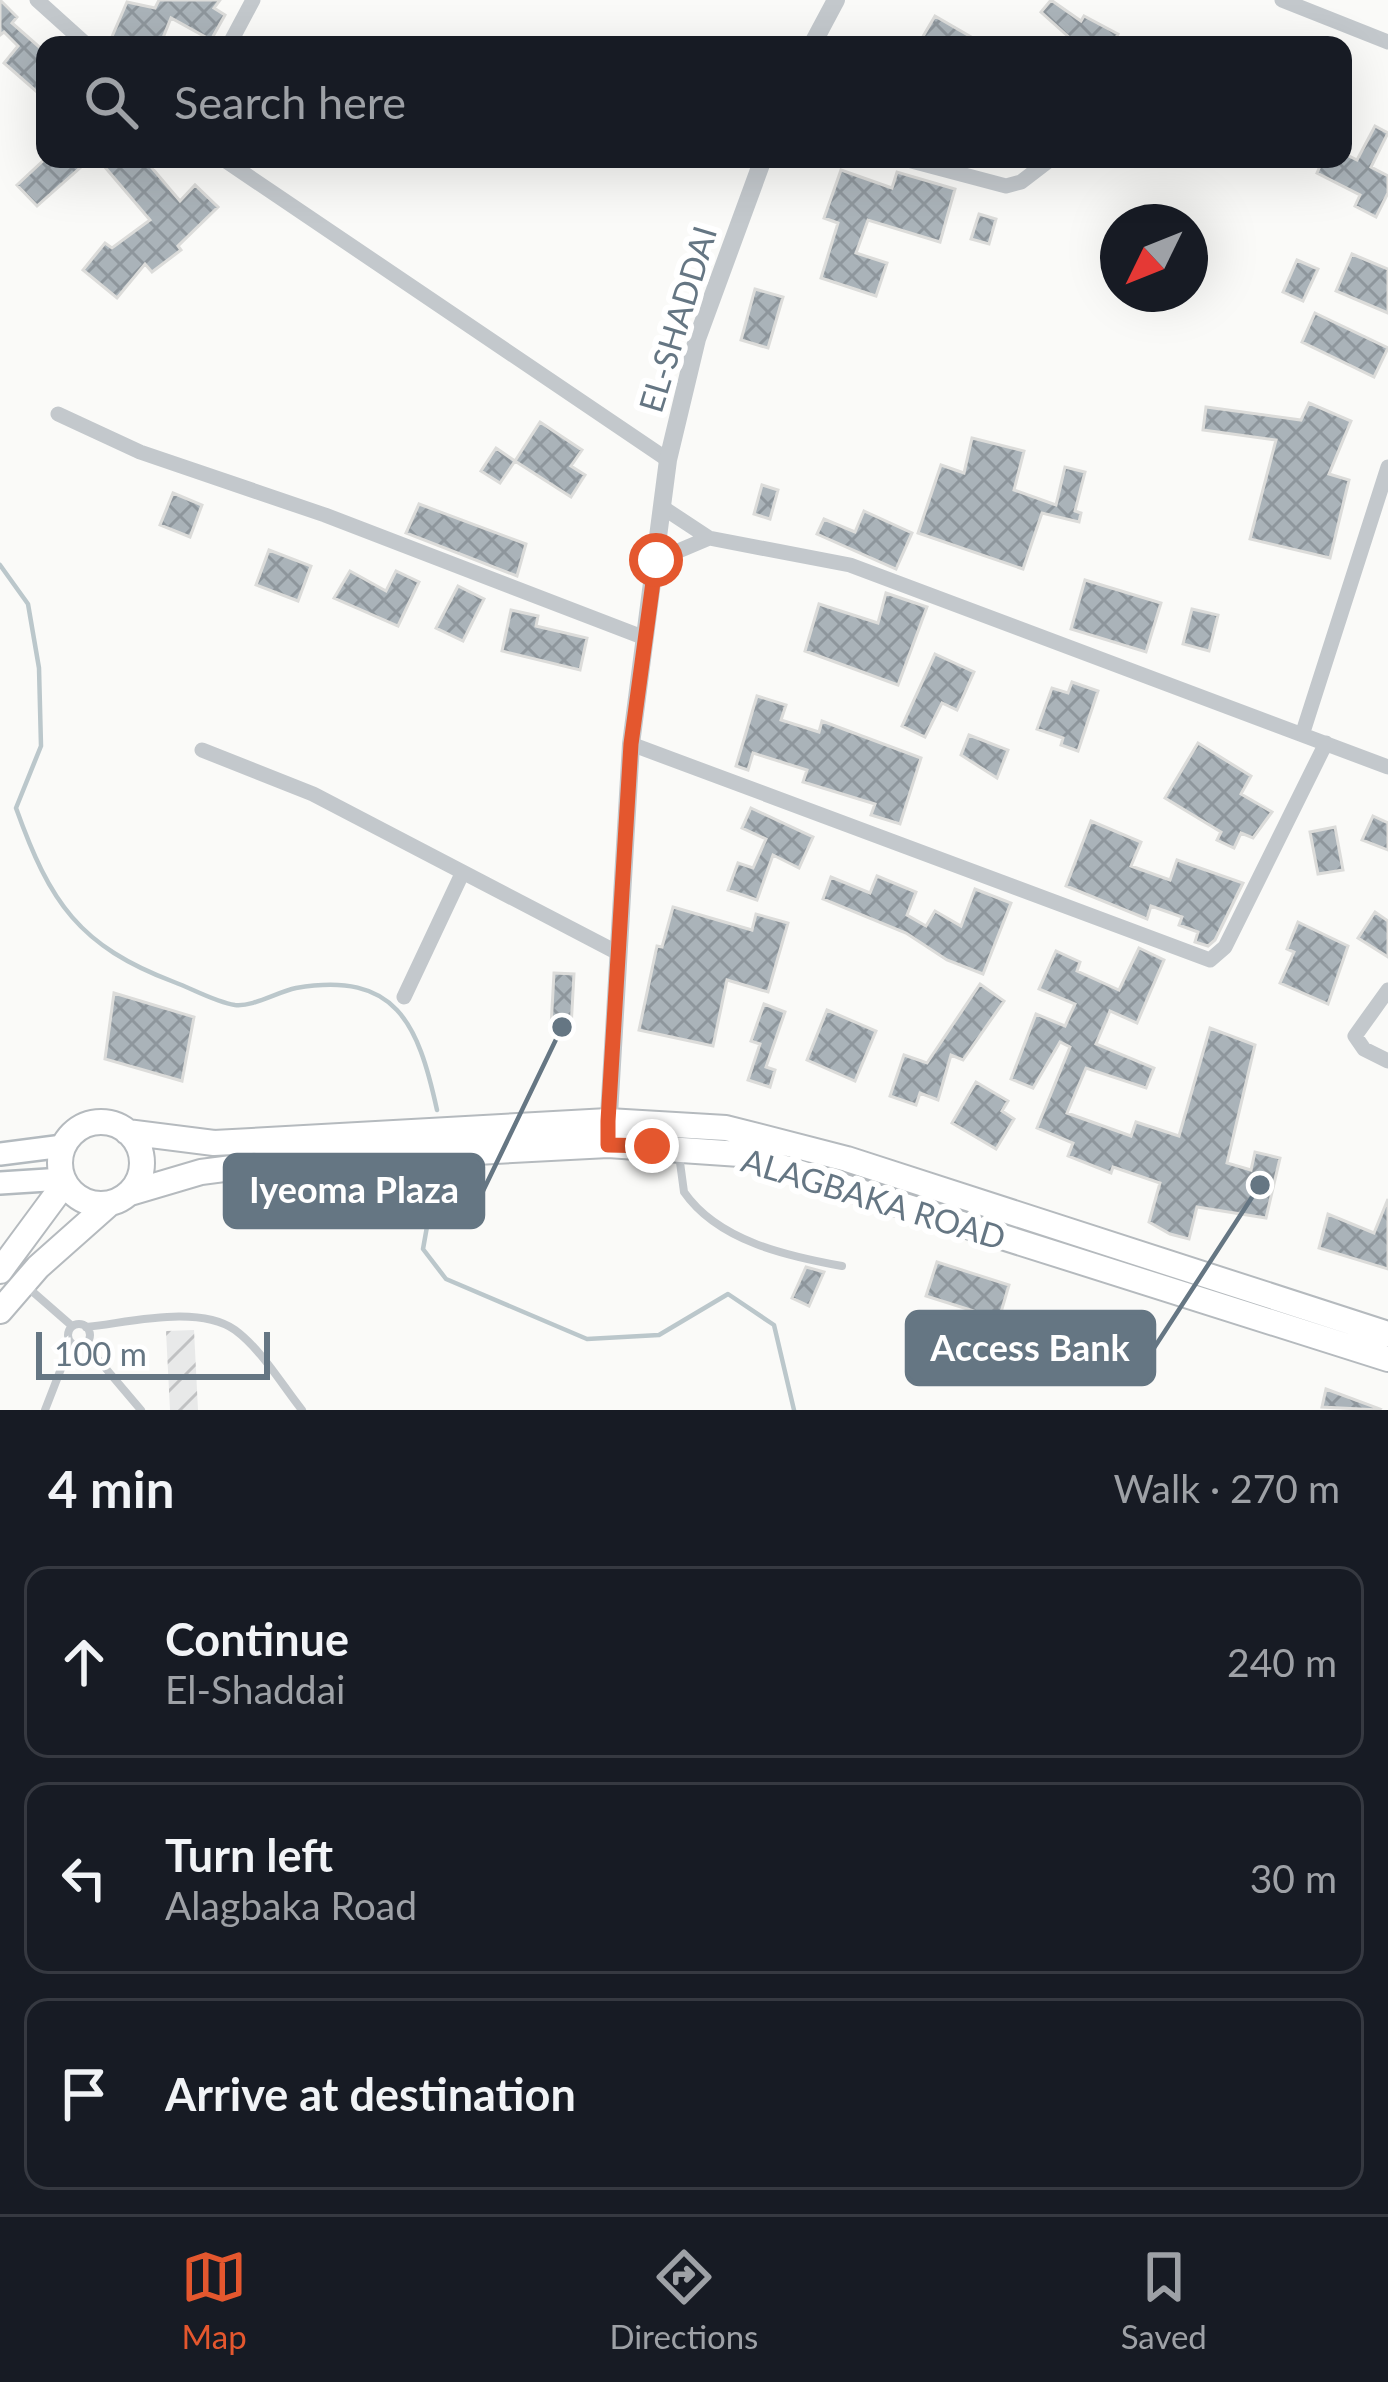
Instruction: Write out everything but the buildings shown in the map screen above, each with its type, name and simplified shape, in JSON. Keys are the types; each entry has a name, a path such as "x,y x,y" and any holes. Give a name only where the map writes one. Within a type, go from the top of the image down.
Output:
{"main road":[{"path":"0,1154 63,1146 92,1123 127,1132 141,1155 138,1182 23,1284 0,1311"},
{"name":"ALAGBAKA ROAD","path":"127,1132 192,1142 257,1142 726,1128 771,1138 1388,1334"},
{"name":"ALAGBAKA ROAD","path":"119,1198 200,1172 608,1133 740,1154 835,1180 1119,1276 1388,1359"},
{"path":"0,1267 64,1181 63,1146"},
{"path":"0,1184 64,1181 84,1200 119,1198"},
{"path":"1119,1276 1128,1250"}],"street":[{"path":"37,0 77,36"},
{"path":"234,36 253,0"},
{"path":"817,36 836,0"},
{"path":"1282,0 1388,42"},
{"path":"236,168 668,460"},
{"name":"EL-SHADDAI","path":"608,1133 631,744 668,460 697,339 761,168"},
{"path":"938,168 1006,186 1021,182 1039,168"},
{"path":"58,414 140,452 325,515 645,638"},
{"path":"1303,732 1388,467"},
{"path":"662,506 709,538 850,565 1386,763"},
{"path":"656,560 709,538"},
{"path":"631,744 1210,960 1225,947 1326,743"},
{"path":"202,750 313,794 460,876 618,953"},
{"path":"404,997 460,876"},
{"path":"1388,990 1354,1036 1364,1049 1388,1061"}],"lane":[{"path":"680,1148 684,1192 716,1222 786,1256 842,1266"},
{"path":"23,1284 72,1326 153,1320 220,1323 243,1338 302,1410"},
{"path":"45,1410 71,1343 72,1326"},
{"path":"85,1344 90,1336 86,1328"},
{"path":"71,1343 85,1344 141,1410"}],"shaded area":[{"path":"194,1330 198,1410 170,1410 166,1331"}],"waterway":[{"path":"0,565 28,604 39,668 41,746 16,808 42,870 72,917 91,936 141,968 227,1003 249,1004 296,988 330,985 380,996 410,1029 437,1110"},
{"path":"438,1165 423,1249 446,1279 587,1339 659,1335 728,1294 774,1325 794,1410"}],"place":[{"name":"Iyeoma Plaza","path":"562,1027"},
{"name":"Access Bank","path":"1260,1185"}],"route":[{"path":"652,1146 608,1145 608,1121 631,744 656,560"}]}
